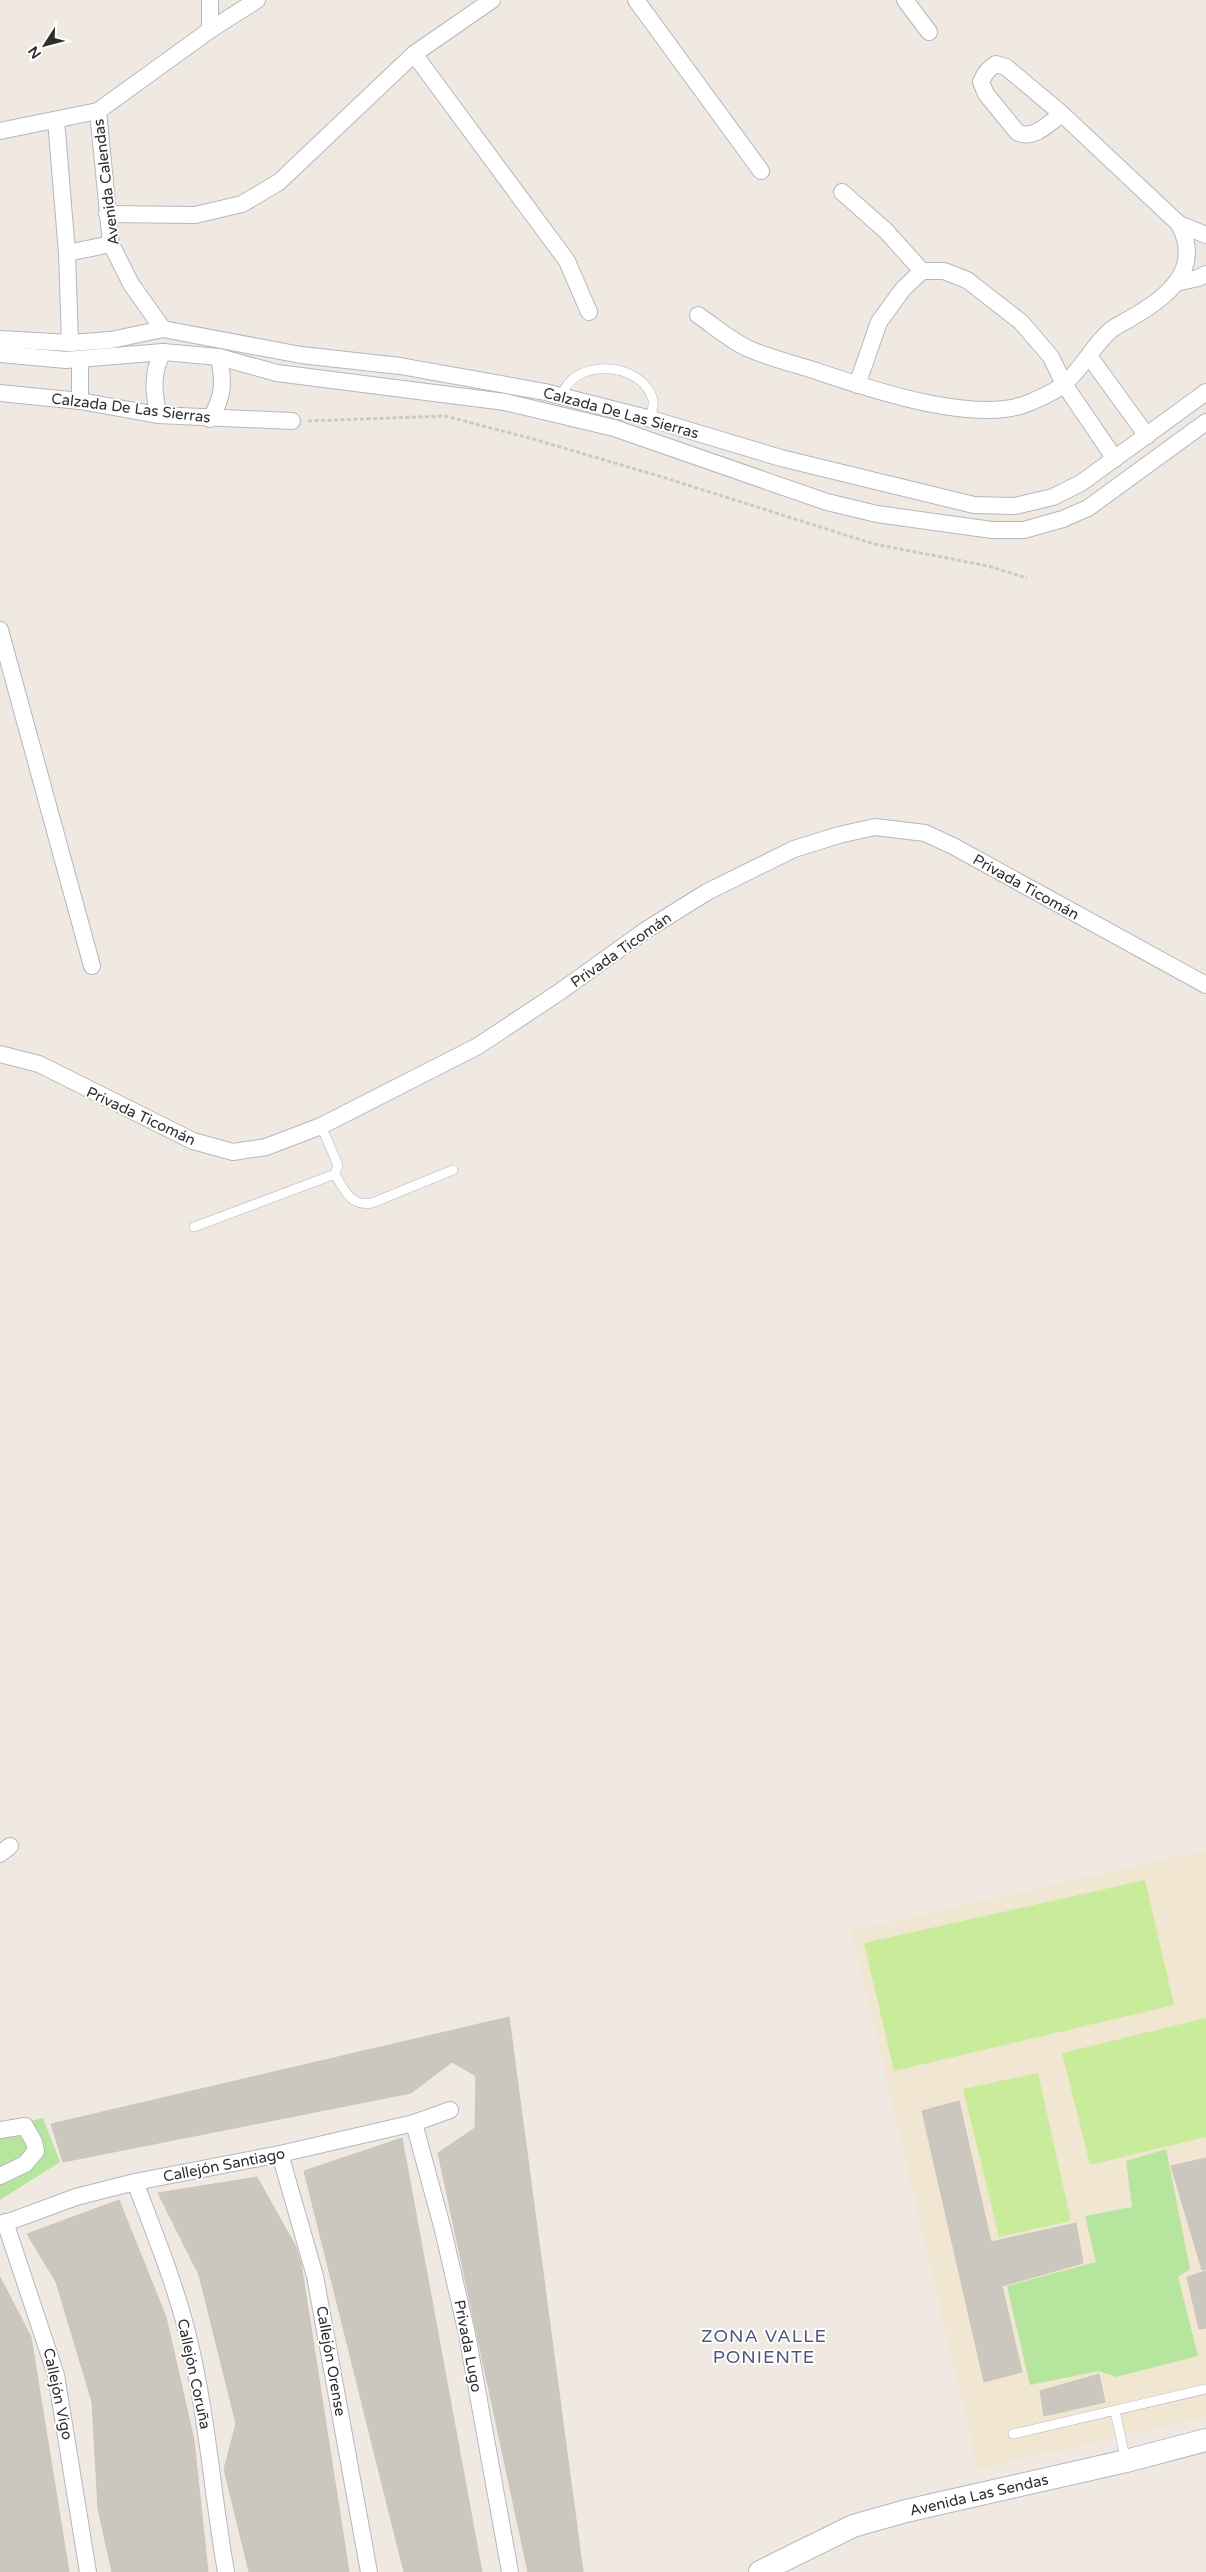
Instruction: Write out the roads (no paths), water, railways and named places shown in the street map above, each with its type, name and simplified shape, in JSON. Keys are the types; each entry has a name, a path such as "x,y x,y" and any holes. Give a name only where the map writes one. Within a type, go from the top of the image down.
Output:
{"street":[{"path":"210,0 210,30"},
{"path":"0,131 98,111 210,30 257,0"},
{"path":"107,214 195,215 242,204 279,182 414,54 492,0"},
{"path":"636,0 761,171"},
{"path":"905,0 929,32"},
{"path":"414,54 566,261 589,312"},
{"path":"698,315 748,348 857,385 924,403 970,410 1004,409 1028,404 1064,384 1112,329 1162,297 1176,283 1186,269 1189,253 1187,239 1179,224 1062,114 1006,67 996,64 988,69 981,82 986,94 1017,132 1022,135 1034,134 1062,114"},
{"name":"Avenida Calendas","path":"98,111 111,244 131,284 164,329"},
{"path":"56,120 67,253 70,343"},
{"path":"842,192 886,231 922,272"},
{"path":"1179,224 1206,235"},
{"path":"67,253 111,244"},
{"path":"857,385 879,322 903,290 922,272 944,272 967,280 1021,322 1042,344 1064,384 1115,459"},
{"path":"1176,283 1198,278 1206,274"},
{"name":"Calzada De Las Sierras","path":"0,340 70,343 111,340 164,329 301,354 400,366 562,396 650,419 781,458 974,505 1015,506 1053,497 1080,483 1115,459 1206,392"},
{"path":"158,415 153,379 157,363 163,352"},
{"name":"Calzada De Las Sierras","path":"0,354 80,359 163,352 219,357 277,372 505,402 614,428 827,502 877,514 992,530 1024,530 1063,519 1088,508 1206,422"},
{"path":"1089,356 1147,436"},
{"path":"210,419 219,405 224,382 219,357"},
{"path":"80,359 80,401"},
{"name":"Calzada De Las Sierras","path":"0,394 80,401 158,415 210,419 292,421"},
{"path":"0,630 92,966"},
{"name":"Privada Ticomán","path":"0,1054 39,1064 84,1089 193,1141 233,1152 266,1147 322,1126 478,1046 558,993 646,930 707,892 794,849 838,835 875,827 925,833 954,846 1206,985"},
{"name":"Callejón Santiago","path":"3,2223 76,2198 135,2182 280,2154 414,2123 450,2110"},
{"name":"Privada Lugo","path":"414,2123 443,2230 467,2334 510,2572"},
{"path":"0,2130 25,2126 34,2142 36,2151 25,2164 0,2176"},
{"name":"Callejón Orense","path":"280,2154 315,2276 369,2572"},
{"name":"Callejón Coruña","path":"135,2182 174,2284 188,2334 201,2400 226,2572"},
{"name":"Callejón Vigo","path":"3,2223 56,2375 88,2572"},
{"name":"Avenida Las Sendas","path":"760,2572 853,2526 906,2511 1126,2461 1206,2440"}],"lane":[{"path":"562,396 565,385 578,374 593,369 612,369 633,376 643,384 653,400 650,419"},
{"path":"194,1226 335,1174 338,1166 322,1126"},
{"path":"335,1174 349,1198 363,1205 453,1170"},
{"path":"1012,2434 1206,2389"},
{"path":"1115,2411 1126,2461"}],"district":[{"name":"ZONA VALLE PONIENTE","path":"764,2346"}]}
